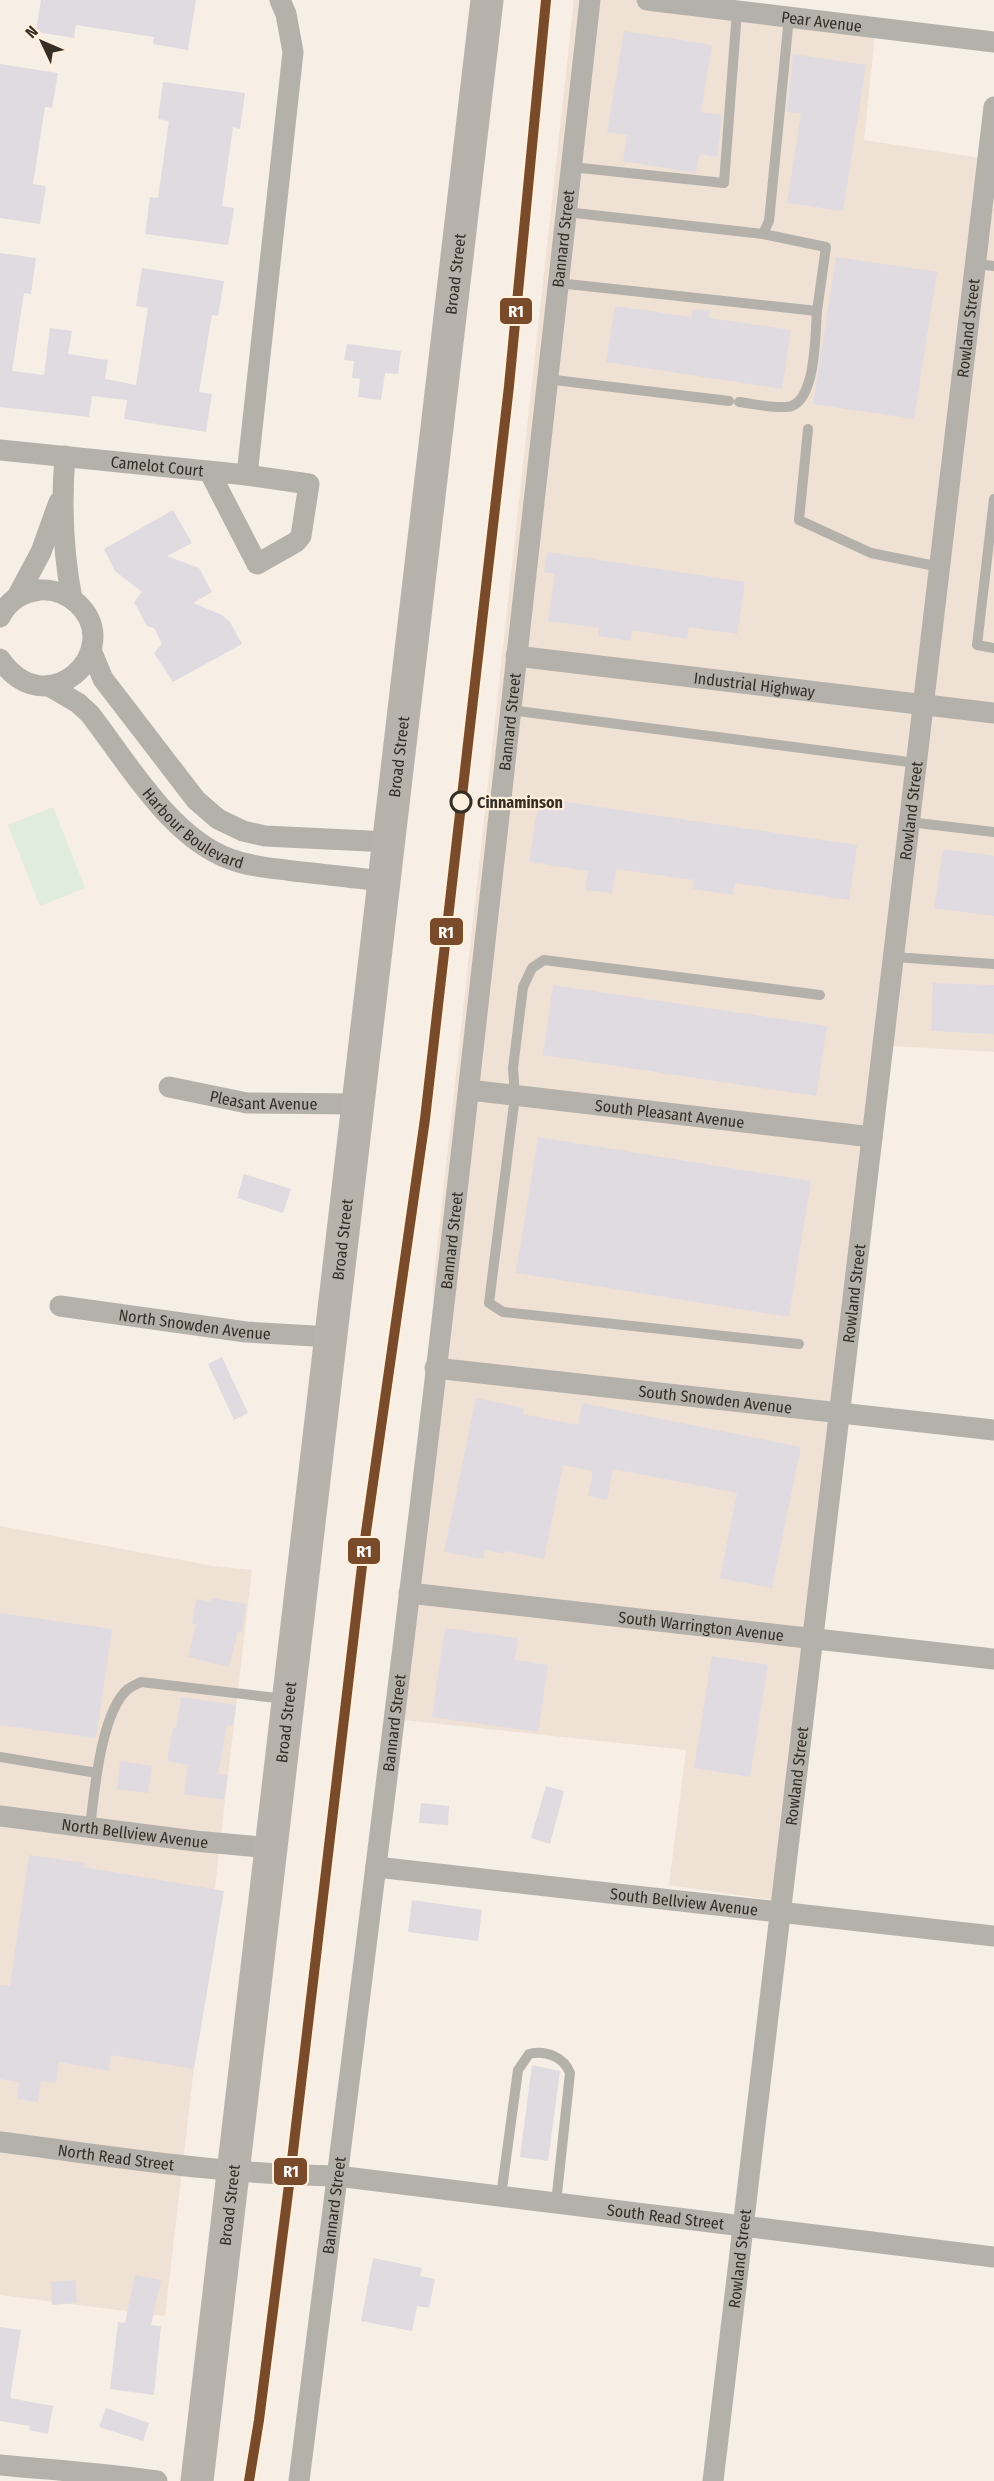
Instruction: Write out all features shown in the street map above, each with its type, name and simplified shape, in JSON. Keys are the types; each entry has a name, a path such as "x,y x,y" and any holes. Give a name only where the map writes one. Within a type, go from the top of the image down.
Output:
{"main road":[{"name":"Broad Street","path":"197,2481 487,0"}],"street":[{"path":"248,475 293,51 286,14 280,0"},
{"name":"Bannard Street","path":"299,2481 409,1593 591,0"},
{"name":"Pear Avenue","path":"647,0 994,42"},
{"name":"Rowland Street","path":"713,2481 939,567 985,265 994,106"},
{"name":"Camelot Court","path":"0,450 65,456 248,475 309,484 301,536 296,542 257,564 209,471"},
{"path":"65,456 62,493 66,565 72,599"},
{"path":"6,607 41,552 62,493"},
{"path":"6,607 29,592 48,590 72,599"},
{"name":"Harbour Boulevard","path":"72,599 82,608 92,630 91,650 103,679 196,800 218,819 238,829 265,836 389,842"},
{"path":"49,686 66,681 79,671 91,650"},
{"name":"Industrial Highway","path":"516,656 994,713"},
{"name":"Harbour Boulevard","path":"0,659 10,673 27,684 49,686 78,703 90,714 164,810 182,830 204,847 254,866 384,881"},
{"path":"223,856 238,829"},
{"name":"Pleasant Avenue","path":"169,1087 247,1103 358,1104"},
{"name":"South Pleasant Avenue","path":"468,1090 872,1137"},
{"name":"North Snowden Avenue","path":"60,1306 246,1332 331,1337"},
{"name":"South Snowden Avenue","path":"435,1368 994,1431"},
{"name":"South Warrington Avenue","path":"409,1593 994,1659"},
{"name":"North Bellview Avenue","path":"0,1816 195,1841 271,1848"},
{"name":"South Bellview Avenue","path":"376,1867 994,1936"},
{"name":"North Read Street","path":"0,2142 234,2172 290,2176 337,2176"},
{"name":"South Read Street","path":"337,2176 994,2257"},
{"path":"0,2465 157,2481"}],"lane":[{"path":"571,167 724,183 737,11"},
{"path":"763,234 769,221 789,17"},
{"path":"546,379 788,408 797,402 807,387 814,357 817,311 826,247 763,234 566,212"},
{"path":"558,283 817,311"},
{"path":"808,429 799,520 871,553 939,567"},
{"path":"994,499 977,645 994,648"},
{"path":"510,710 916,763"},
{"path":"909,822 994,832"},
{"path":"894,957 994,964"},
{"path":"799,1344 503,1312 489,1303 515,1096 513,1068 523,987 532,969 544,960 819,995"},
{"path":"90,1828 99,1759 115,1707 127,1690 141,1682 289,1700"},
{"path":"0,1757 97,1773"},
{"path":"501,2196 518,2070 529,2054 537,2052 560,2058 567,2064 570,2073 556,2203"}],"shaded area":[{"path":"574,0 651,0 875,33 864,140 980,158 977,207 994,209 994,1052 878,1045 780,1901 669,1885 686,1750 403,1720 437,1424 433,1284"},
{"path":"0,1526 213,1566 252,1570 165,2316 0,2295"}],"green space":[{"path":"53,807 85,888 40,906 8,825"}],"building":[{"path":"41,0 196,0 188,50 153,44 154,37 76,25 74,38 36,32"},
{"path":"624,31 712,45 701,112 722,115 720,136 717,157 699,154 696,173 623,161 627,135 607,132"},
{"path":"793,54 866,65 843,211 787,203 801,114 787,112"},
{"path":"0,64 58,73 52,108 45,107 33,184 46,186 40,224 0,218"},
{"path":"163,82 245,93 240,129 233,127 222,206 234,208 228,245 145,234 150,197 158,198 169,121 158,119"},
{"path":"0,253 36,258 31,294 24,293 12,371 44,375 50,328 72,331 68,354 108,360 105,379 136,385 148,308 136,306 142,268 224,281 218,316 212,315 199,392 212,394 206,432 124,419 127,400 92,396 89,417 0,407"},
{"path":"836,257 937,272 914,419 813,404"},
{"path":"615,306 691,317 693,309 710,311 709,318 791,330 782,389 606,362"},
{"path":"347,344 401,351 398,374 385,373 381,400 358,397 360,379 352,378 354,361 344,360"},
{"path":"173,510 192,543 167,556 199,568 212,592 193,603 222,615 230,622 242,644 173,682 154,653 162,644 154,628 147,626 134,602 142,592 115,571 104,549"},
{"path":"547,552 745,582 737,634 689,627 687,639 632,630 630,641 598,636 599,628 548,621 555,574 544,572"},
{"path":"539,798 857,845 849,900 735,883 733,895 693,889 694,880 616,869 612,893 585,890 588,871 529,862"},
{"path":"943,849 994,856 994,916 934,908"},
{"path":"933,983 994,985 994,1034 931,1031"},
{"path":"553,985 827,1026 816,1096 543,1055"},
{"path":"538,1137 811,1181 789,1317 516,1273"},
{"path":"244,1174 291,1189 283,1213 237,1198"},
{"path":"222,1357 248,1413 234,1420 208,1364"},
{"path":"476,1398 524,1408 523,1414 578,1425 582,1403 801,1447 772,1588 720,1578 737,1493 613,1469 607,1500 588,1496 593,1471 563,1465 544,1559 505,1551 504,1554 485,1550 483,1559 444,1552"},
{"path":"212,1598 246,1604 242,1632 238,1631 229,1667 188,1657 196,1624 192,1624 196,1599 211,1602"},
{"path":"0,1613 112,1629 96,1738 0,1725"},
{"path":"445,1628 518,1638 515,1660 548,1665 538,1732 432,1717"},
{"path":"712,1656 768,1665 750,1777 694,1768"},
{"path":"181,1697 236,1705 233,1726 227,1725 218,1774 228,1775 224,1800 184,1794 188,1765 167,1761"},
{"path":"120,1761 152,1766 148,1793 117,1789"},
{"path":"546,1786 564,1791 550,1844 531,1838"},
{"path":"421,1803 449,1806 448,1825 419,1823"},
{"path":"29,1855 85,1863 84,1867 224,1891 194,2069 111,2055 109,2071 59,2062 56,2083 41,2081 38,2102 17,2099 19,2082 0,2079 0,1985 10,1986"},
{"path":"412,1900 482,1910 478,1941 408,1932"},
{"path":"532,2065 560,2071 548,2161 520,2157"},
{"path":"373,2258 422,2268 420,2276 435,2279 429,2308 417,2306 412,2331 361,2321"},
{"path":"135,2275 161,2280 151,2325 161,2326 154,2395 110,2389 118,2322 125,2323"},
{"path":"75,2280 77,2303 52,2305 51,2282"},
{"path":"0,2327 21,2330 10,2398 53,2406 48,2434 29,2430 30,2426 0,2421"},
{"path":"106,2408 149,2423 143,2441 99,2427"}],"transit line":[{"name":"R1","path":"249,2481 290,2177 366,1532 425,1119 509,386 546,0"}],"place":[{"name":"Cinnaminson","path":"461,802"}]}
